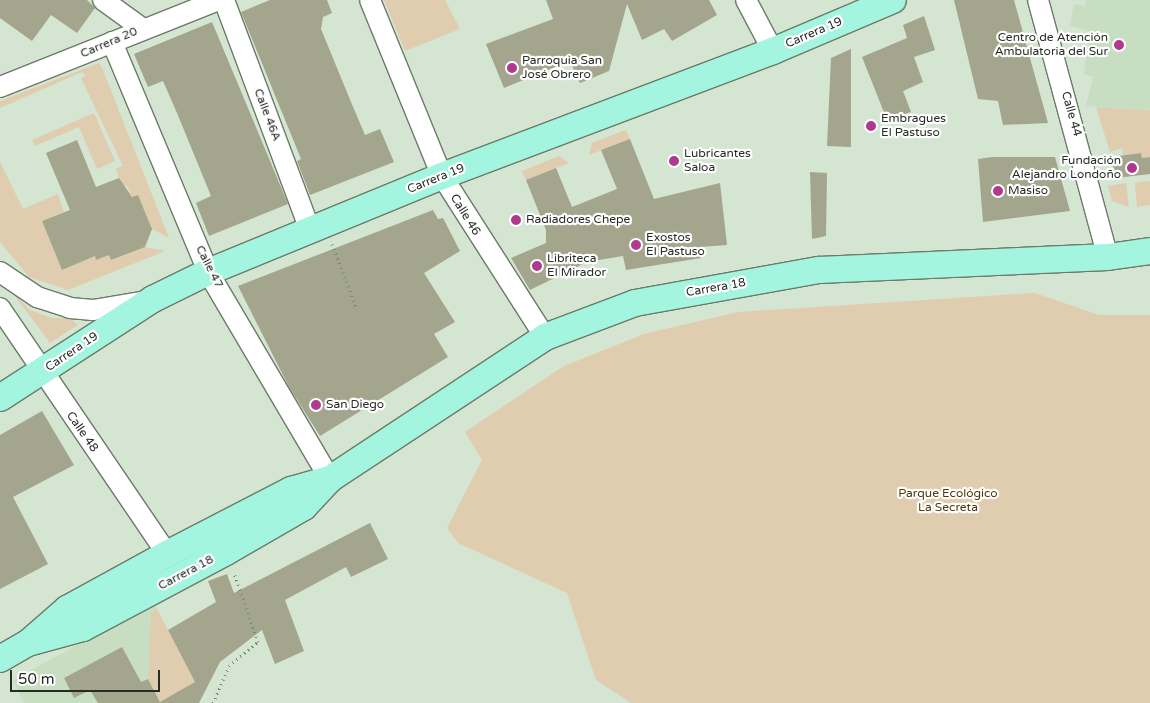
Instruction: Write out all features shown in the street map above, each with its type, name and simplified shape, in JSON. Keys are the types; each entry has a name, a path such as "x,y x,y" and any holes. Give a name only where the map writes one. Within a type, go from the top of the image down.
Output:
{"main road":[{"name":"Carrera 19","path":"0,398 153,299 208,272 442,176 773,51 893,0"},
{"name":"Carrera 18","path":"28,643 83,628 226,552 304,507 330,479 545,337 635,303 819,270 1108,257 1150,251"},
{"name":"Carrera 18","path":"0,659 28,643 67,609 167,554 291,490 330,479"}],"street":[{"path":"103,0 143,29"},
{"name":"Carrera 20","path":"0,87 219,0"},
{"name":"Calle 46A","path":"224,0 317,228"},
{"name":"Calle 46","path":"370,0 442,176 545,337"},
{"path":"746,0 773,51"},
{"name":"Calle 44","path":"1038,0 1108,257"},
{"name":"Calle 47","path":"112,42 208,272 330,479"},
{"path":"0,272 37,297 70,308 93,310 153,299"},
{"name":"Calle 48","path":"0,308 41,373 167,554"}],"path":[{"path":"317,228 357,309"},
{"path":"213,703 229,666 258,642 226,552"}],"shaded area":[{"name":"Centro de Atención Ambulatoria del Sur","path":"1086,0 1150,0 1150,111 1086,106 1093,77 1084,74 1090,31 1070,26 1074,4 1085,6"},
{"path":"154,603 157,609 151,612 148,679 98,703 24,703 13,680"}],"green space":[{"path":"384,0 445,0 460,29 405,51"},
{"path":"99,63 169,238 152,229 138,195 132,197 127,186 122,187 116,169 123,166 81,78 86,76 82,72 0,108 0,101"},
{"path":"1096,107 1150,111 1150,157 1142,158 1141,153 1123,155 1122,148 1110,152"},
{"path":"94,113 115,161 97,169 79,127 35,146 32,140"},
{"path":"626,130 630,139 589,155 592,143"},
{"path":"559,156 569,163 526,180 522,171"},
{"path":"0,162 23,209 58,194 64,212 42,221 62,270 95,256 97,260 109,255 111,260 145,247 165,251 68,290 29,277 0,242"},
{"path":"1150,181 1150,205 1137,207 1135,183"},
{"path":"1126,183 1129,207 1112,201 1108,186"},
{"path":"9,288 30,310 52,318 70,318 78,325 50,343"},
{"name":"Parque Ecológico La Secreta","path":"1035,293 1099,315 1150,315 1150,703 631,703 596,680 567,593 458,543 447,528 482,460 465,432 564,366 644,334 738,312"},
{"path":"157,609 195,682 161,703 148,679 151,612"}],"building":[{"path":"0,0 87,0 95,8 77,33 51,15 32,41 0,18"},
{"path":"270,0 327,0 332,13 323,17 321,29 351,102 365,135 380,129 394,162 310,195 297,161 301,159 241,12"},
{"path":"546,0 709,0 717,15 672,41 664,29 642,40 627,4 609,71 580,83 570,61 504,88 486,44 553,19"},
{"path":"954,0 1014,0 1048,123 1003,125 998,101 978,99"},
{"path":"924,16 935,50 914,57 923,82 903,91 911,112 887,120 862,57 907,38 903,25"},
{"path":"212,22 288,204 209,236 196,203 211,196 177,113 163,81 148,87 134,54"},
{"path":"851,49 851,147 827,146 831,58"},
{"path":"630,139 654,199 720,183 727,245 700,247 701,258 626,270 623,256 587,262 530,290 511,258 546,243 546,230 526,180 556,168 572,207 617,189 601,150"},
{"path":"77,140 96,187 119,178 132,197 138,195 152,229 145,247 111,260 109,255 96,260 95,256 62,270 42,221 70,210 46,153"},
{"name":"Fundación Alejandro Londoño","path":"1141,153 1142,158 1150,157 1150,174 1116,178 1111,157"},
{"path":"992,157 1055,157 1070,211 983,222 978,159"},
{"path":"810,172 827,173 826,236 812,239"},
{"path":"433,210 438,219 443,218 460,251 424,273 455,322 434,334 448,357 320,436 289,387 238,286"},
{"path":"42,411 74,465 13,497 48,564 0,589 0,435"},
{"path":"370,523 388,559 351,577 346,567 285,600 304,651 275,664 262,630 220,662 199,703 98,703 90,690 74,698 64,678 122,647 141,682 148,679 160,702 195,682 168,630 216,602 208,581 227,574 234,593"}],"place":[{"name":"Centro de Atención Ambulatoria del Sur","path":"1119,45"},
{"name":"Parroquia San José Obrero","path":"512,68"},
{"name":"Embragues El Pastuso","path":"871,126"},
{"name":"Lubricantes Saloa","path":"674,161"},
{"name":"Fundación Alejandro Londoño","path":"1132,168"},
{"name":"Masiso","path":"998,191"},
{"name":"Radiadores Chepe","path":"516,220"},
{"name":"Exostos El Pastuso","path":"636,245"},
{"name":"Libriteca El Mirador","path":"537,266"},
{"name":"San Diego","path":"316,405"}]}
